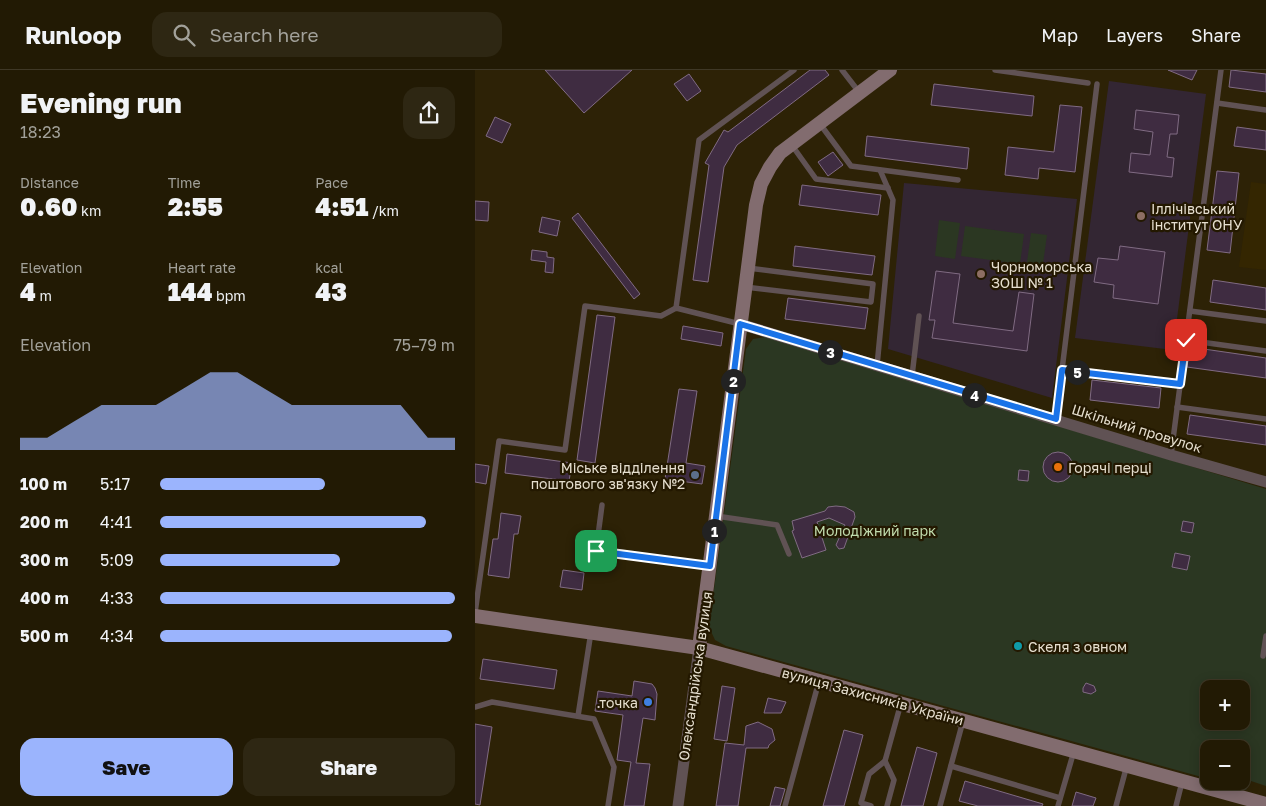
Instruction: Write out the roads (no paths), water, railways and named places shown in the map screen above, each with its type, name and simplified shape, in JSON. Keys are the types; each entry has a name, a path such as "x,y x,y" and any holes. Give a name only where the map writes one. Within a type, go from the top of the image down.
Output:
{"main road":[{"name":"Олександрійська вулиця","path":"699,648 740,324 756,205 761,184 780,153 890,70"},
{"name":"вулиця Захисників України","path":"475,615 699,648 1266,804"}],"street":[{"name":"Шкільний провулок","path":"740,324 1266,482"},
{"name":"Олександрійська вулиця","path":"678,806 699,648"}],"lane":[{"path":"676,308 699,140 794,70"},
{"path":"842,70 860,92"},
{"path":"995,70 1088,83"},
{"path":"1171,455 1221,70"},
{"path":"1056,419 1097,84"},
{"path":"1217,103 1266,110"},
{"path":"819,123 851,166 958,180"},
{"path":"791,144 816,179 888,188"},
{"path":"877,366 893,200 881,170"},
{"path":"745,287 871,302 873,284 748,268"},
{"path":"475,615 499,441 565,450 585,306 661,316 676,308 740,324"},
{"path":"1189,311 1266,322"},
{"path":"912,376 919,316"},
{"path":"1186,340 1266,351"},
{"path":"1062,370 1180,384"},
{"path":"1177,407 1266,419"},
{"path":"602,505 596,551 710,566"},
{"path":"716,516 777,525 789,554"},
{"path":"578,716 591,632"},
{"path":"1263,656 1266,636"},
{"path":"785,806 819,681"},
{"path":"475,707 492,702 594,719 614,768 608,806"},
{"path":"871,806 861,803 869,774 885,761 901,703"},
{"path":"940,806 963,720"},
{"path":"1058,806 1074,751"},
{"path":"885,761 894,780 887,806"},
{"path":"951,766 1060,798"},
{"path":"1116,806 1127,766"},
{"path":"1176,806 1183,781"}],"place":[{"name":"Іллічівський інститут ОНУ","path":"1141,216"},
{"name":"Чорноморська ЗОШ № 1","path":"981,274"},
{"name":"Горячі перці","path":"1058,467"},
{"name":"Міське відділення поштового зв'язку №2","path":"695,475"},
{"name":"Скеля з овном","path":"1018,646"},
{"name":".точка","path":"648,702"}],"park label":[{"name":"Молодіжний парк","path":"875,530"}]}
